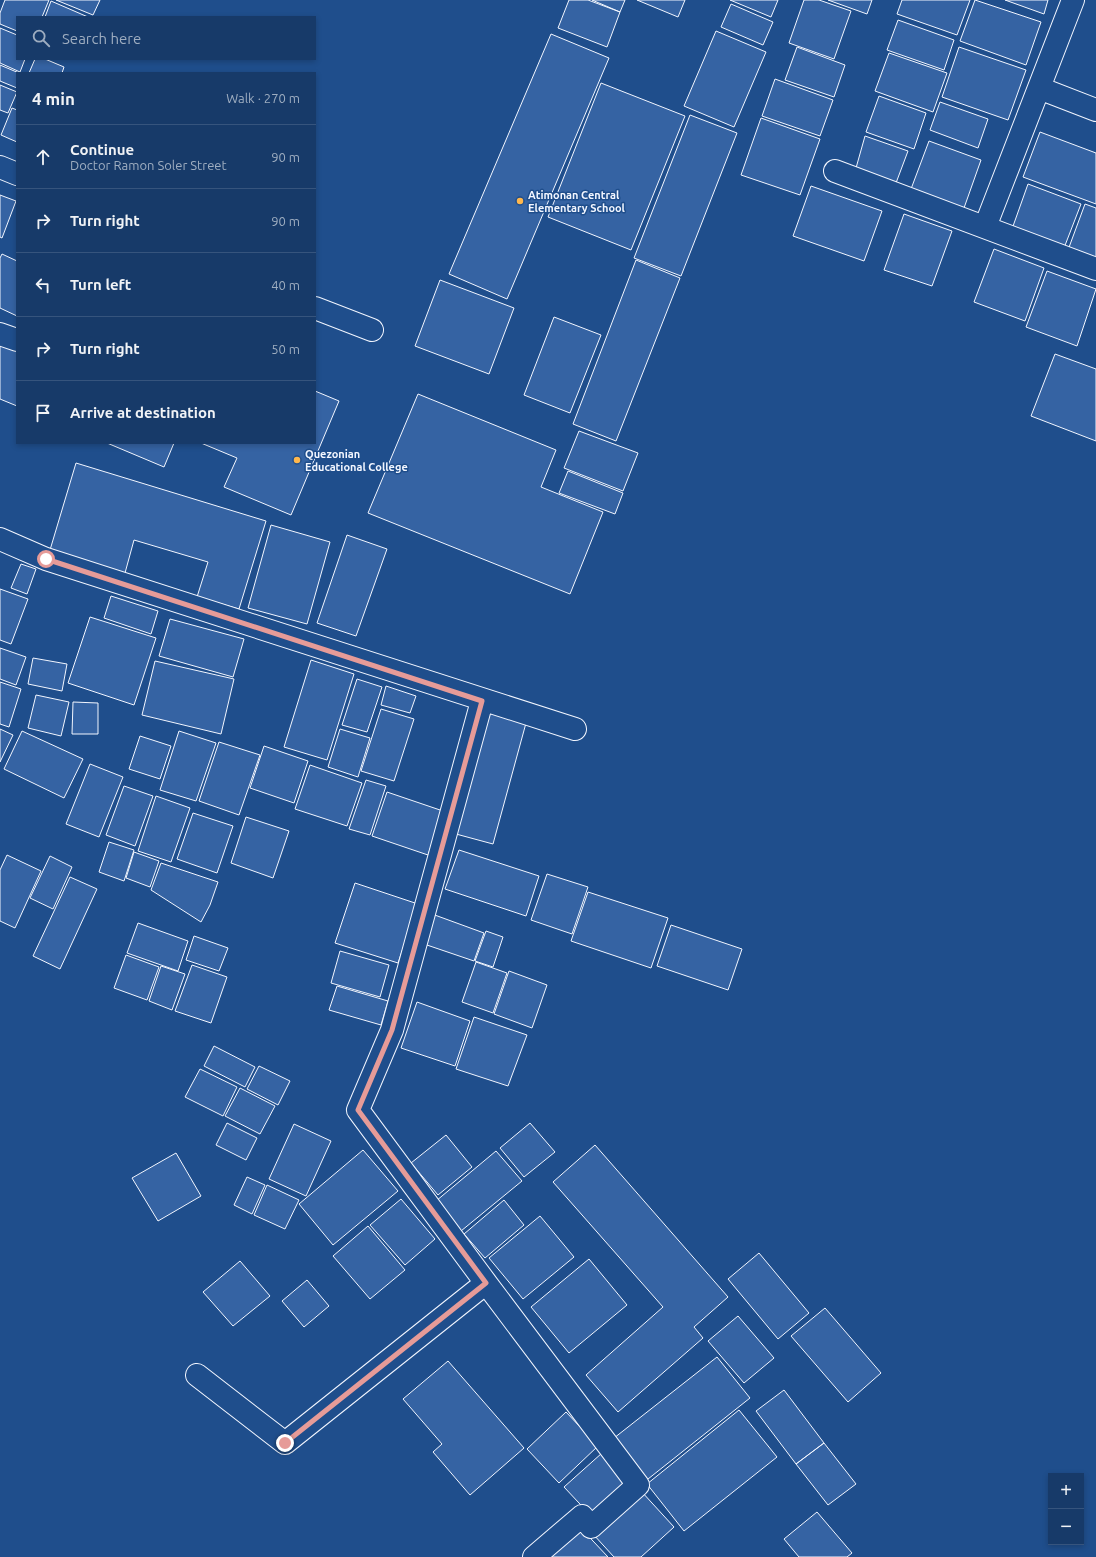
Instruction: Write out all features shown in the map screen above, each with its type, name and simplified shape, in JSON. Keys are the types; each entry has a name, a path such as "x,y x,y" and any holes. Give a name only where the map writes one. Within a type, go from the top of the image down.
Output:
{"street":[{"path":"985,227 1073,0"},
{"path":"1039,88 1096,110"},
{"path":"0,167 16,174"},
{"path":"834,171 1096,269"},
{"path":"316,308 372,330"},
{"path":"0,334 16,340"},
{"path":"0,539 46,559 575,730"},
{"path":"482,701 392,1030 358,1110 638,1485 592,1527 582,1516 534,1557"},
{"path":"197,1375 285,1443 486,1283"}],"building":[{"path":"5,0 49,0 42,16 16,16 16,31 0,24 0,13"},
{"path":"56,0 100,0 93,15"},
{"path":"569,0 588,0 620,12 607,47 558,28"},
{"path":"592,0 625,0 620,12"},
{"path":"637,0 685,0 678,17"},
{"path":"730,0 778,0 771,17"},
{"path":"804,0 819,0 851,11 834,59 789,43"},
{"path":"828,0 872,0 867,14"},
{"path":"902,0 970,0 957,35 897,14"},
{"path":"975,0 1041,22 1026,65 960,41"},
{"path":"1005,0 1048,0 1044,14"},
{"path":"51,1 86,16 45,16"},
{"path":"731,4 773,22 763,45 721,27"},
{"path":"898,20 954,40 944,70 887,50"},
{"path":"0,28 16,35 16,60 25,60 20,72 0,63"},
{"path":"716,31 766,52 734,127 684,106"},
{"path":"551,34 609,58 507,299 449,274"},
{"path":"797,47 845,65 834,97 785,80"},
{"path":"959,47 1026,70 1008,120 942,97"},
{"path":"889,53 947,73 933,112 875,91"},
{"path":"35,60 47,60 64,67 62,72 29,72"},
{"path":"0,65 17,72 16,88 0,81"},
{"path":"775,79 833,100 820,136 762,116"},
{"path":"601,83 685,116 631,250 548,217"},
{"path":"0,85 16,92 16,94 8,113 0,110"},
{"path":"879,96 926,113 914,149 866,132"},
{"path":"940,102 988,119 978,148 930,130"},
{"path":"12,108 16,110 16,142 1,135"},
{"path":"690,115 737,133 681,276 634,258"},
{"path":"761,118 820,139 800,195 741,175"},
{"path":"1040,132 1096,153 1096,204 1023,177"},
{"path":"865,136 908,151 896,183 856,168"},
{"path":"929,141 981,160 964,208 911,189"},
{"path":"1028,184 1081,204 1064,248 1012,229"},
{"path":"811,186 882,211 864,261 793,236"},
{"path":"0,195 16,201 2,238 0,237"},
{"path":"1085,204 1096,208 1096,261 1068,250"},
{"path":"904,214 952,231 932,286 884,270"},
{"path":"994,249 1044,268 1025,321 974,302"},
{"path":"2,254 16,261 16,316 0,308 0,258"},
{"path":"636,260 680,278 616,441 573,424"},
{"path":"1047,271 1096,289 1077,346 1026,327"},
{"path":"440,280 514,308 489,374 415,346"},
{"path":"554,317 601,335 570,413 524,395"},
{"path":"0,338 16,345 16,406 0,399"},
{"path":"1055,354 1096,369 1096,441 1031,416"},
{"path":"316,391 339,401 291,515 224,487 237,458 203,444 316,444"},
{"path":"418,394 556,450 541,487 603,512 570,594 368,513"},
{"path":"579,431 638,453 623,491 564,468"},
{"path":"109,444 174,444 164,467"},
{"path":"76,463 266,521 239,609 197,597 208,562 134,540 125,573 50,550"},
{"path":"568,471 623,493 615,514 559,493"},
{"path":"271,525 330,542 307,624 248,608"},
{"path":"347,535 387,549 356,636 317,623"},
{"path":"21,564 36,569 27,594 11,588"},
{"path":"0,589 28,599 11,644 0,640"},
{"path":"111,596 158,611 151,634 104,618"},
{"path":"90,617 156,638 134,705 68,683"},
{"path":"170,619 244,639 233,677 159,656"},
{"path":"0,648 26,657 16,685 0,679"},
{"path":"33,658 67,664 62,691 28,684"},
{"path":"311,660 354,674 327,760 284,747"},
{"path":"155,661 234,679 221,734 142,715"},
{"path":"357,679 382,687 367,732 342,725"},
{"path":"0,682 21,689 9,727 0,724"},
{"path":"386,686 416,696 410,713 381,705"},
{"path":"36,695 69,702 61,736 28,728"},
{"path":"73,702 98,703 98,734 72,734"},
{"path":"381,709 414,719 394,781 361,771"},
{"path":"489,713 526,723 493,844 456,834"},
{"path":"0,729 13,735 0,762"},
{"path":"340,729 370,738 358,777 328,767"},
{"path":"22,731 83,759 64,798 4,769"},
{"path":"179,731 216,743 196,801 160,790"},
{"path":"140,736 171,746 160,779 129,769"},
{"path":"219,742 260,755 239,815 199,801"},
{"path":"264,746 308,761 294,803 250,788"},
{"path":"90,764 123,777 99,837 66,824"},
{"path":"310,765 362,783 347,826 295,809"},
{"path":"366,780 386,786 370,835 349,829"},
{"path":"124,786 153,796 135,846 106,835"},
{"path":"387,792 443,811 428,855 372,836"},
{"path":"156,796 190,808 171,862 138,851"},
{"path":"193,813 233,826 217,873 177,859"},
{"path":"246,817 289,831 273,878 231,863"},
{"path":"109,842 134,850 124,881 99,872"},
{"path":"459,850 539,876 526,916 445,889"},
{"path":"134,852 159,861 150,887 126,878"},
{"path":"7,855 41,871 15,928 0,921 0,870"},
{"path":"50,856 72,867 53,909 30,898"},
{"path":"161,863 218,882 210,905 201,922 151,890"},
{"path":"547,874 588,887 572,934 531,920"},
{"path":"70,877 97,889 60,969 33,956"},
{"path":"355,883 418,904 398,963 335,943"},
{"path":"588,892 668,918 651,968 571,941"},
{"path":"432,914 484,933 474,961 421,943"},
{"path":"138,923 188,941 178,971 127,953"},
{"path":"671,925 742,949 728,990 657,966"},
{"path":"486,931 503,937 493,967 475,961"},
{"path":"194,936 228,948 219,971 186,960"},
{"path":"340,951 389,965 380,997 331,983"},
{"path":"126,955 159,967 147,1000 114,988"},
{"path":"476,962 507,973 493,1013 462,1002"},
{"path":"192,965 227,977 211,1023 175,1011"},
{"path":"161,966 185,974 172,1010 149,1001"},
{"path":"509,971 547,985 532,1028 494,1014"},
{"path":"337,986 388,1001 381,1025 329,1010"},
{"path":"417,1002 470,1021 455,1066 401,1048"},
{"path":"474,1017 527,1035 508,1086 456,1069"},
{"path":"214,1046 255,1067 245,1087 204,1066"},
{"path":"259,1066 290,1081 278,1105 247,1089"},
{"path":"200,1069 237,1087 223,1116 185,1097"},
{"path":"240,1088 275,1106 260,1134 225,1116"},
{"path":"227,1123 257,1138 246,1160 216,1145"},
{"path":"530,1123 555,1152 524,1177 500,1148"},
{"path":"294,1124 331,1141 306,1196 269,1179"},
{"path":"446,1135 472,1167 438,1195 411,1163"},
{"path":"595,1145 728,1297 694,1327 703,1338 618,1412 586,1375 663,1307 553,1182"},
{"path":"363,1150 398,1191 333,1245 299,1204"},
{"path":"496,1151 522,1181 461,1231 436,1201"},
{"path":"176,1153 201,1196 158,1221 132,1178"},
{"path":"247,1177 265,1185 252,1214 234,1205"},
{"path":"267,1185 299,1200 285,1229 254,1215"},
{"path":"401,1199 435,1239 405,1265 370,1225"},
{"path":"504,1200 524,1225 485,1258 464,1234"},
{"path":"540,1216 574,1257 523,1299 489,1258"},
{"path":"368,1226 405,1270 370,1299 333,1256"},
{"path":"759,1253 809,1313 778,1339 728,1279"},
{"path":"589,1259 627,1305 569,1353 531,1307"},
{"path":"240,1261 270,1296 233,1326 203,1292"},
{"path":"307,1280 329,1306 304,1327 282,1301"},
{"path":"825,1308 881,1373 848,1402 791,1336"},
{"path":"738,1316 774,1358 744,1383 708,1341"},
{"path":"717,1357 750,1398 643,1483 609,1442"},
{"path":"448,1361 524,1448 470,1495 433,1452 442,1444 403,1399"},
{"path":"784,1390 824,1443 796,1464 756,1411"},
{"path":"739,1410 777,1457 684,1531 647,1484"},
{"path":"566,1412 598,1446 559,1483 527,1449"},
{"path":"824,1443 856,1484 828,1505 796,1464"},
{"path":"602,1453 631,1484 594,1519 564,1487"},
{"path":"641,1491 674,1527 641,1557 614,1557 593,1534"},
{"path":"817,1512 852,1553 847,1557 799,1557 784,1539"},
{"path":"578,1525 608,1557 543,1557"}],"place":[{"name":"Atimonan Central Elementary School","path":"520,201"},
{"name":"Quezonian Educational College","path":"297,460"}],"route":[{"path":"46,559 482,701 392,1030 358,1110 486,1283 285,1443"}]}
